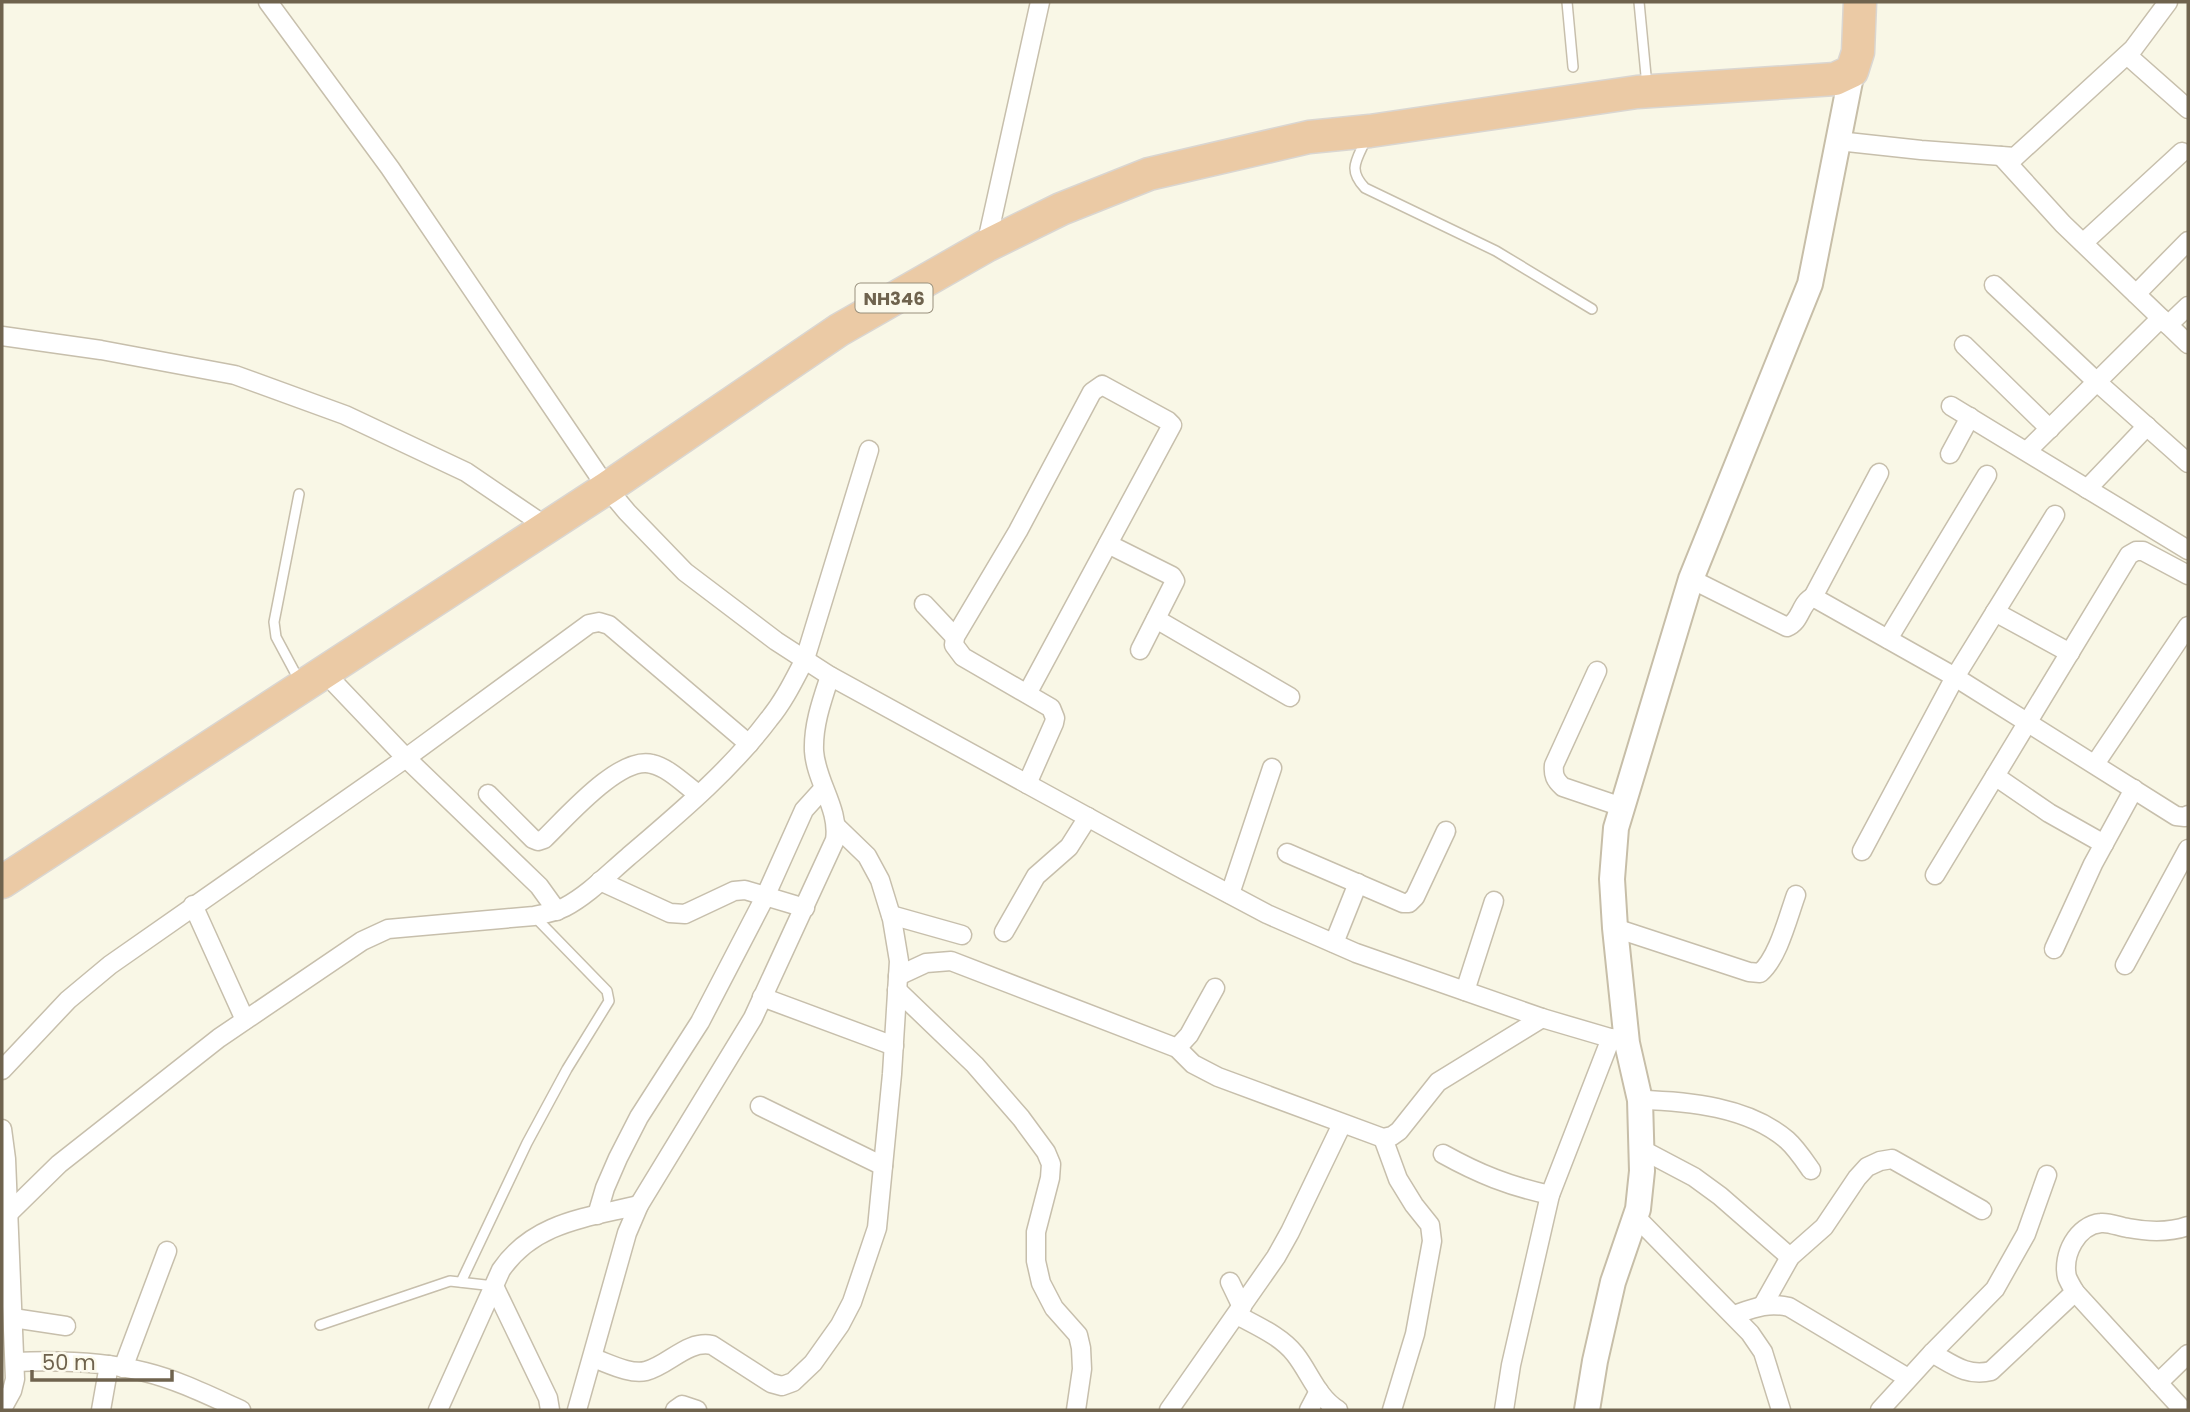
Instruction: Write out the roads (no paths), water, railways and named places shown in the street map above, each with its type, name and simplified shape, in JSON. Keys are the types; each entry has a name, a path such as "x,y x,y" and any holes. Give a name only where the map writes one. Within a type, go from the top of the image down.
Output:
{"highway":[{"path":"1852,71 1858,52 1860,2"},
{"name":"NH346","path":"2,882 607,488 839,330 986,246 1061,209 1149,174 1310,136 1370,131 1647,91 1835,79 1852,71"}],"main road":[{"path":"1587,1410 1613,1282 1638,1209 1642,1171 1640,1100 1619,1040 1613,854 1616,828 1691,579 1810,284 1852,71"}],"street":[{"path":"268,2 390,168 607,488 685,572 767,635 830,676 1267,914 1334,943 1465,991 1542,1018 1619,1040 1550,1195 1514,1352 1504,1410"},
{"path":"986,246 1039,2"},
{"path":"1838,141 2015,157 2127,55 2168,2"},
{"path":"2127,55 2188,109"},
{"path":"2083,243 2182,152"},
{"path":"2001,156 2083,243 2188,344"},
{"path":"2136,294 2188,241"},
{"path":"1994,285 2188,463"},
{"path":"2027,451 2097,382 2165,321 2188,306"},
{"path":"2,336 101,350 235,374 345,415 466,472 547,527"},
{"path":"1964,345 2050,429"},
{"path":"1027,694 1172,425 1102,385 1092,392 1018,531 955,637 954,645 963,657 1051,708 1055,718 1027,784"},
{"path":"1951,406 2087,489 2186,545"},
{"path":"1950,454 1970,417"},
{"path":"2087,489 2147,426"},
{"path":"6,1222 59,1164 111,1121 219,1038 376,933 387,929 534,916 557,911 600,881 698,794 749,744 783,699 805,659 869,450"},
{"path":"1691,579 1787,627 1794,624 1808,599 1813,597 1878,473"},
{"path":"1888,639 1987,475"},
{"path":"1862,851 1955,677 2054,515"},
{"path":"1108,544 1174,578 1175,584 1140,649"},
{"path":"1935,875 2129,555 2143,551 2188,575"},
{"path":"1813,597 1955,677 2176,816 2188,815"},
{"path":"924,604 955,637"},
{"path":"1995,612 2070,653"},
{"path":"1156,619 1290,697"},
{"path":"2,1070 68,1000 110,965 406,758 589,624 599,622 609,625 749,744"},
{"path":"2095,764 2188,626"},
{"path":"1597,671 1554,765 1553,774 1556,782 1563,787 1622,807"},
{"path":"593,1358 631,1370 646,1371 691,1347 712,1345 771,1383 782,1386 793,1382 813,1363 840,1325 852,1302 877,1228 899,961 891,915 880,880 867,856 837,827 823,789 814,752 818,714 830,676"},
{"path":"313,679 406,758 540,886 557,911"},
{"path":"488,794 538,841 544,839 592,793 629,765 643,762 656,765 698,794"},
{"path":"1230,894 1272,768"},
{"path":"1995,776 2049,813 2104,844"},
{"path":"597,1215 605,1188 628,1138 700,1022 765,897 804,810 823,789"},
{"path":"2054,949 2086,877 2134,789"},
{"path":"1004,932 1036,876 1069,847 1088,817"},
{"path":"577,1410 627,1233 639,1205 688,1127 762,997 828,858 837,827"},
{"path":"1287,853 1403,903 1409,903 1415,897 1446,831"},
{"path":"2125,965 2188,849"},
{"path":"600,881 670,913 685,914 734,891 745,890 804,908"},
{"path":"1334,943 1358,883"},
{"path":"1615,928 1749,972 1760,973 1767,968 1773,956 1797,895"},
{"path":"1465,991 1494,901"},
{"path":"193,905 245,1020"},
{"path":"891,915 962,935"},
{"path":"898,983 926,963 951,961 1177,1048 1193,1063 1218,1077 1383,1138 1399,1131 1438,1082 1542,1018"},
{"path":"898,983 975,1065 1021,1118 1046,1152 1051,1164 1050,1178 1036,1232 1036,1261 1041,1283 1054,1308 1078,1335 1082,1369 1076,1410"},
{"path":"1177,1048 1189,1035 1215,988"},
{"path":"762,997 894,1046"},
{"path":"1640,1100 1701,1106 1746,1117 1770,1128 1789,1142 1811,1170"},
{"path":"760,1106 883,1166"},
{"path":"1169,1410 1240,1311 1290,1232 1342,1124"},
{"path":"2,1129 6,1158 6,1222 15,1362 12,1391 2,1409"},
{"path":"1383,1138 1398,1179 1430,1225 1432,1241 1418,1321 1392,1410"},
{"path":"1641,1149 1694,1177 1790,1257"},
{"path":"1443,1154 1476,1173 1512,1187 1550,1195"},
{"path":"1763,1305 1790,1257 1824,1227 1867,1167 1880,1161 1892,1159 1982,1210"},
{"path":"1880,1410 1931,1353 1995,1289 2007,1272 2026,1234 2047,1175"},
{"path":"438,1410 501,1270 513,1253 530,1239 554,1226 639,1205"},
{"path":"1635,1216 1751,1333 1763,1352 1781,1410"},
{"path":"2183,1410 2075,1292 2068,1279 2066,1263 2072,1244 2085,1228 2102,1223 2143,1231 2173,1231 2188,1226"},
{"path":"101,1410 116,1367 167,1251"},
{"path":"1230,1282 1240,1311 1295,1353 1319,1391 1338,1410"},
{"path":"494,1286 548,1398 550,1410"},
{"path":"1931,1353 1965,1372 1977,1374 1991,1371 2075,1292"},
{"path":"1734,1315 1763,1305 1789,1307 1908,1378"},
{"path":"13,1318 66,1326"},
{"path":"2158,1383 2188,1354"},
{"path":"15,1362 62,1359 146,1372 196,1389 241,1410"},
{"path":"1309,1410 1319,1391"},
{"path":"675,1410 682,1405 697,1410"}],"lane":[{"path":"1567,2 1573,67"},
{"path":"1639,2 1647,91"},
{"path":"1370,131 1354,166 1356,178 1365,188 1496,251 1592,309"},
{"path":"299,494 274,622 276,637 313,679"},
{"path":"461,1282 527,1143 567,1069 609,1001 607,991 534,916"},
{"path":"320,1325 441,1283 461,1282 494,1286"}]}
